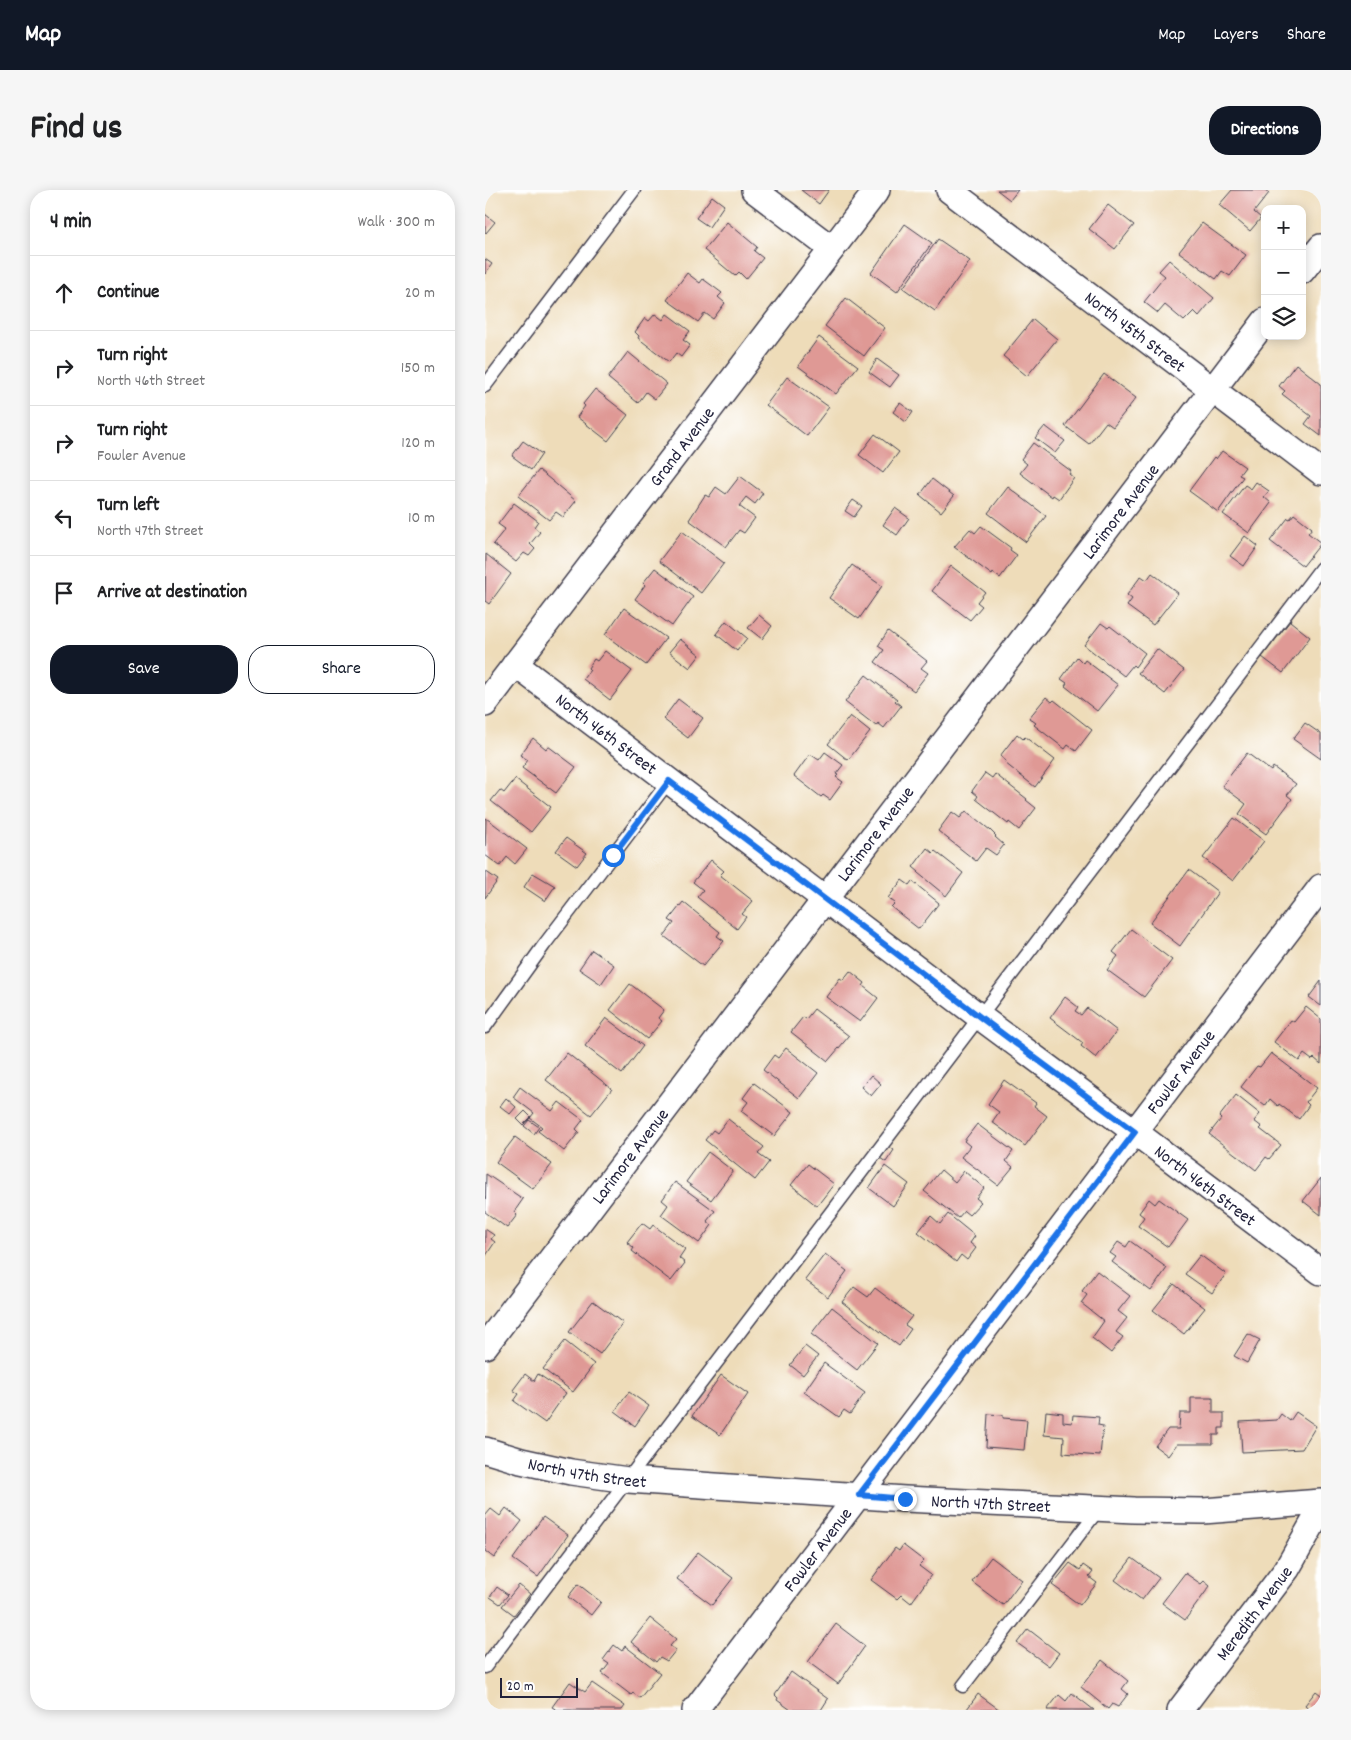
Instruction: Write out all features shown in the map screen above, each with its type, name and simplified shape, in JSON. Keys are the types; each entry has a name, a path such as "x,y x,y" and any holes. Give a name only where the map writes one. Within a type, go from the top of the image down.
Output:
{"street":[{"path":"754,190 832,249"},
{"name":"Grand Avenue","path":"485,704 877,190"},
{"name":"North 45th Street","path":"949,190 1321,472"},
{"path":"1306,267 1321,247"},
{"name":"Larimore Avenue","path":"485,1346 1261,325"},
{"name":"North 46th Street","path":"515,664 980,1017 1321,1272"},
{"name":"Fowler Avenue","path":"695,1710 1321,887"},
{"name":"North 47th Street","path":"485,1450 521,1461 571,1472 628,1480 915,1500 1098,1510 1203,1511 1321,1502"},
{"name":"Meredith Avenue","path":"1181,1710 1287,1569 1321,1509"}],"lane":[{"path":"485,386 634,190"},
{"path":"485,1667 1321,568"},
{"path":"485,1027 544,945 669,781"},
{"path":"963,1686 1098,1510"}],"building":[{"path":"801,190 829,190 819,204"},
{"path":"997,190 1018,190 1010,200"},
{"path":"1232,190 1265,190 1269,193 1254,212 1261,218 1250,231 1219,205"},
{"path":"712,196 724,205 709,227 696,218"},
{"path":"1108,205 1134,225 1115,249 1089,229"},
{"path":"485,214 495,222 486,233 485,232"},
{"path":"727,222 757,247 754,251 763,258 746,279 739,272 735,276 704,250"},
{"path":"1202,223 1246,255 1230,276 1222,271 1216,279 1179,252"},
{"path":"905,224 932,243 897,292 871,273"},
{"path":"938,239 970,261 935,311 903,288"},
{"path":"485,259 492,264 485,274"},
{"path":"1169,260 1214,298 1199,316 1194,311 1184,321 1165,305 1158,313 1144,302 1165,276 1159,271"},
{"path":"687,273 700,283 703,279 722,293 718,297 725,303 713,319 705,313 698,322 667,300"},
{"path":"846,298 885,328 864,356 825,326"},
{"path":"655,314 663,320 667,314 690,331 683,340 690,345 681,357 676,353 669,362 638,338 639,336 635,332 645,318 649,321"},
{"path":"1033,319 1057,339 1027,376 1003,356"},
{"path":"819,337 858,366 836,394 798,366"},
{"path":"628,352 667,384 655,399 646,392 638,403 608,378"},
{"path":"877,359 899,375 890,387 869,372"},
{"path":"1296,364 1321,384 1321,436 1305,424 1311,416 1282,394 1285,391 1279,386"},
{"path":"1104,374 1136,398 1113,427 1106,422 1089,444 1065,426"},
{"path":"787,377 829,407 807,436 766,405"},
{"path":"595,389 628,415 608,441 577,417 585,406 583,404"},
{"path":"900,403 913,412 906,422 893,412"},
{"path":"1045,426 1065,441 1055,453 1035,438"},
{"path":"875,434 899,452 883,473 859,455"},
{"path":"523,441 542,454 531,470 512,456"},
{"path":"1033,443 1071,471 1069,474 1074,478 1059,499 1053,495 1052,497 1020,473 1027,464 1021,459"},
{"path":"1222,451 1245,467 1239,475 1243,477 1218,512 1189,491 1214,457 1216,459"},
{"path":"539,470 576,501 563,517 556,512 549,520 518,496"},
{"path":"740,476 763,493 755,504 746,497 739,506 755,518 744,533 739,530 726,547 689,520 705,495 709,497 716,487 726,494"},
{"path":"932,479 954,496 941,512 920,495"},
{"path":"1256,482 1269,491 1264,497 1271,503 1249,533 1223,514 1245,485 1251,489"},
{"path":"1008,487 1046,516 1026,542 988,513"},
{"path":"853,500 862,506 854,517 845,511"},
{"path":"514,503 538,521 534,527 540,532 530,544 535,549 529,556 524,553 516,562 493,544 505,529 498,524"},
{"path":"895,508 909,518 897,535 883,525"},
{"path":"1294,514 1312,528 1308,533 1321,543 1303,566 1270,541 1288,518 1290,519"},
{"path":"981,526 1011,548 1010,550 1017,555 1000,578 993,573 992,575 954,547 970,529 975,533"},
{"path":"682,531 724,563 701,593 659,561"},
{"path":"1245,536 1258,546 1244,566 1230,556"},
{"path":"486,554 511,574 489,604 485,601"},
{"path":"852,565 882,586 859,619 829,598"},
{"path":"951,566 985,592 977,602 982,606 970,620 932,591"},
{"path":"655,568 693,597 672,626 635,599 645,585 643,583"},
{"path":"1152,573 1178,593 1153,625 1127,606 1132,599 1127,595 1141,576 1147,580"},
{"path":"624,608 666,638 646,665 605,635"},
{"path":"759,615 772,626 762,639 748,628"},
{"path":"726,621 747,638 737,651 716,634"},
{"path":"1290,621 1310,637 1283,673 1262,657"},
{"path":"1101,623 1108,628 1110,626 1145,653 1135,667 1133,665 1124,676 1084,645"},
{"path":"888,631 927,661 921,668 928,673 914,691 875,662 884,650 878,646"},
{"path":"680,639 700,655 690,668 669,652"},
{"path":"1157,649 1184,670 1165,694 1138,673"},
{"path":"605,651 632,671 610,700 583,679 590,670 588,668 594,659 597,661"},
{"path":"1077,657 1083,663 1085,660 1118,685 1097,711 1065,686 1067,683 1061,679"},
{"path":"866,675 897,699 895,701 901,706 884,728 878,723 876,726 845,702"},
{"path":"1046,697 1052,702 1054,700 1092,730 1076,751 1068,745 1065,749 1034,725 1036,723 1029,718"},
{"path":"678,699 703,718 688,738 663,719"},
{"path":"850,716 870,732 848,760 828,744"},
{"path":"1305,723 1321,734 1321,759 1293,739"},
{"path":"1017,734 1023,739 1025,737 1055,760 1035,787 1005,763 1006,761 1000,756"},
{"path":"533,738 546,749 548,746 576,767 556,793 522,768 528,760 520,755"},
{"path":"825,752 843,765 836,774 838,775 836,777 843,782 830,800 823,795 821,797 794,776 810,754 819,760"},
{"path":"1247,753 1271,771 1273,767 1296,784 1287,795 1292,799 1266,834 1239,814 1246,804 1222,786"},
{"path":"985,773 992,778 995,774 1036,808 1019,830 1009,822 1008,824 976,799 978,796 972,791"},
{"path":"515,779 551,807 531,832 491,801 500,790 504,793"},
{"path":"966,811 990,830 1004,845 996,855 986,848 976,861 938,831 952,812 960,818"},
{"path":"486,818 527,849 515,864 507,857 500,866 485,855"},
{"path":"1234,818 1264,841 1233,881 1203,858"},
{"path":"566,838 587,853 577,866 556,851"},
{"path":"927,848 933,853 935,851 963,873 946,896 913,867"},
{"path":"711,860 724,871 720,875 753,901 742,914 746,917 737,929 697,897 703,890 693,882"},
{"path":"1189,870 1218,892 1180,946 1150,923"},
{"path":"485,871 498,880 485,898"},
{"path":"533,873 555,886 545,901 524,887"},
{"path":"902,880 909,885 912,881 939,903 919,929 891,907 895,903 888,898"},
{"path":"683,902 720,932 717,936 724,941 703,966 664,936 674,923 669,920"},
{"path":"1131,929 1172,960 1144,997 1107,970 1118,956 1113,952"},
{"path":"592,950 614,965 601,984 579,969"},
{"path":"850,971 865,983 863,986 878,998 860,1022 826,997 840,978 843,980"},
{"path":"1321,981 1321,1006 1309,997"},
{"path":"630,984 664,1010 658,1018 662,1021 647,1039 610,1010"},
{"path":"1065,997 1078,1007 1075,1011 1081,1015 1087,1008 1117,1031 1096,1058 1081,1046 1083,1043 1050,1018"},
{"path":"1306,1007 1321,1019 1321,1064 1314,1058 1312,1060 1304,1054 1299,1061 1274,1042 1291,1020 1294,1022"},
{"path":"814,1009 849,1036 828,1061 791,1032 803,1017 806,1019"},
{"path":"606,1018 643,1046 622,1074 585,1046"},
{"path":"786,1048 818,1073 799,1098 763,1070 774,1055 778,1058"},
{"path":"567,1053 612,1089 591,1115 546,1080"},
{"path":"1271,1053 1317,1088 1306,1102 1309,1105 1299,1119 1270,1099 1265,1106 1241,1087 1257,1066 1260,1067"},
{"path":"871,1075 881,1084 871,1096 861,1087"},
{"path":"1004,1080 1036,1103 1034,1106 1047,1116 1025,1146 992,1122 999,1112 988,1104"},
{"path":"754,1083 793,1112 774,1136 741,1111 748,1102 743,1098"},
{"path":"520,1087 552,1111 559,1102 583,1120 576,1129 579,1132 564,1151 538,1131 542,1127 530,1118 534,1113 513,1097"},
{"path":"1236,1095 1260,1114 1254,1121 1262,1127 1260,1129 1281,1145 1269,1159 1266,1157 1256,1170 1209,1134"},
{"path":"506,1098 516,1107 510,1114 500,1106"},
{"path":"525,1111 531,1117 523,1125 517,1119"},
{"path":"728,1119 764,1147 758,1154 769,1162 755,1180 705,1140 713,1130 717,1133"},
{"path":"529,1120 539,1127 534,1134 524,1126"},
{"path":"977,1124 1013,1151 1006,1161 1013,1167 998,1185 961,1157 970,1146 964,1141"},
{"path":"515,1137 552,1164 533,1189 496,1162"},
{"path":"888,1146 894,1150 886,1162 880,1158"},
{"path":"708,1152 733,1171 711,1200 686,1182"},
{"path":"808,1164 834,1184 817,1206 791,1185"},
{"path":"885,1166 909,1184 893,1206 869,1188"},
{"path":"941,1170 955,1182 964,1171 984,1188 976,1198 981,1202 969,1215 964,1211 958,1218 924,1191"},
{"path":"486,1174 523,1199 514,1212 517,1215 507,1228 485,1212"},
{"path":"1321,1178 1321,1215 1303,1201"},
{"path":"675,1182 715,1211 707,1221 712,1225 699,1243 661,1215 668,1205 662,1200"},
{"path":"1149,1199 1155,1204 1159,1199 1188,1220 1168,1247 1138,1226 1144,1217 1139,1213"},
{"path":"948,1214 975,1236 970,1243 976,1248 967,1260 961,1255 956,1262 918,1232 931,1216 940,1224"},
{"path":"642,1223 650,1229 653,1225 685,1249 679,1258 685,1263 671,1281 632,1251 634,1248 627,1242"},
{"path":"485,1229 494,1235 491,1239 495,1242 485,1257"},
{"path":"1130,1241 1167,1268 1151,1291 1112,1262 1116,1257 1110,1253 1118,1242 1126,1247"},
{"path":"825,1254 847,1271 828,1297 805,1280"},
{"path":"1200,1255 1226,1274 1212,1293 1185,1274"},
{"path":"1097,1271 1130,1296 1118,1311 1127,1318 1116,1332 1123,1337 1111,1353 1092,1338 1104,1321 1081,1303 1087,1295 1082,1291"},
{"path":"1174,1284 1205,1308 1184,1334 1153,1310"},
{"path":"854,1287 868,1297 875,1288 912,1316 905,1325 911,1329 899,1346 842,1302"},
{"path":"593,1301 623,1323 600,1354 569,1332"},
{"path":"832,1307 878,1343 857,1370 811,1334"},
{"path":"1248,1334 1260,1340 1247,1363 1234,1356"},
{"path":"565,1341 594,1364 573,1392 543,1369"},
{"path":"805,1346 818,1356 803,1375 790,1365"},
{"path":"824,1363 865,1393 850,1414 844,1410 839,1417 804,1392"},
{"path":"525,1374 534,1381 538,1374 566,1393 545,1423 514,1401 519,1394 513,1390"},
{"path":"721,1375 748,1394 720,1435 692,1416"},
{"path":"629,1392 649,1406 635,1426 615,1411"},
{"path":"1191,1398 1213,1398 1213,1413 1224,1413 1224,1428 1219,1428 1219,1435 1213,1435 1213,1444 1177,1444 1168,1456 1155,1446 1168,1429 1179,1429 1180,1413 1191,1413"},
{"path":"1046,1411 1063,1413 1063,1422 1072,1423 1073,1415 1099,1417 1098,1425 1103,1426 1100,1456 1063,1453 1064,1437 1044,1435"},
{"path":"1296,1412 1316,1426 1302,1449 1242,1452 1240,1422 1277,1420 1281,1414 1290,1421"},
{"path":"988,1414 1003,1415 1003,1418 1027,1420 1024,1450 986,1447"},
{"path":"506,1508 522,1521 494,1558 485,1551 485,1516 491,1509 500,1516"},
{"path":"543,1517 568,1535 538,1577 513,1559"},
{"path":"903,1545 924,1561 919,1566 931,1575 911,1603 901,1595 897,1599 871,1580 895,1548 899,1551"},
{"path":"698,1552 733,1578 712,1605 677,1579"},
{"path":"991,1557 1022,1580 1003,1605 972,1582"},
{"path":"1132,1558 1159,1578 1142,1600 1115,1580"},
{"path":"1070,1563 1080,1570 1083,1565 1093,1572 1089,1577 1097,1583 1080,1605 1052,1585"},
{"path":"1185,1573 1201,1584 1204,1581 1210,1586 1185,1620 1162,1603"},
{"path":"578,1584 601,1602 591,1615 568,1597"},
{"path":"519,1585 530,1594 514,1615 502,1606"},
{"path":"497,1587 508,1595 500,1604 490,1597"},
{"path":"650,1618 676,1639 670,1646 676,1650 667,1661 660,1657 656,1662 631,1642"},
{"path":"836,1624 865,1646 838,1684 808,1662"},
{"path":"1028,1629 1059,1653 1049,1666 1017,1643"},
{"path":"614,1645 622,1651 625,1646 660,1673 640,1698 633,1693 631,1695 602,1673 609,1664 603,1660"},
{"path":"1102,1660 1128,1681 1122,1689 1128,1694 1118,1707 1112,1704 1108,1709 1081,1687"},
{"path":"791,1672 828,1699 821,1710 791,1710 777,1700 778,1698 775,1695"},
{"path":"570,1682 585,1692 592,1683 625,1706 622,1710 557,1710 552,1707"},
{"path":"1316,1691 1321,1695 1321,1710 1311,1710 1305,1705"},
{"path":"1072,1693 1094,1710 1047,1710 1059,1695 1066,1701"},
{"path":"978,1694 1000,1710 968,1710"}],"route":[{"path":"613,855 669,781 1135,1132 859,1495 905,1499"}]}
